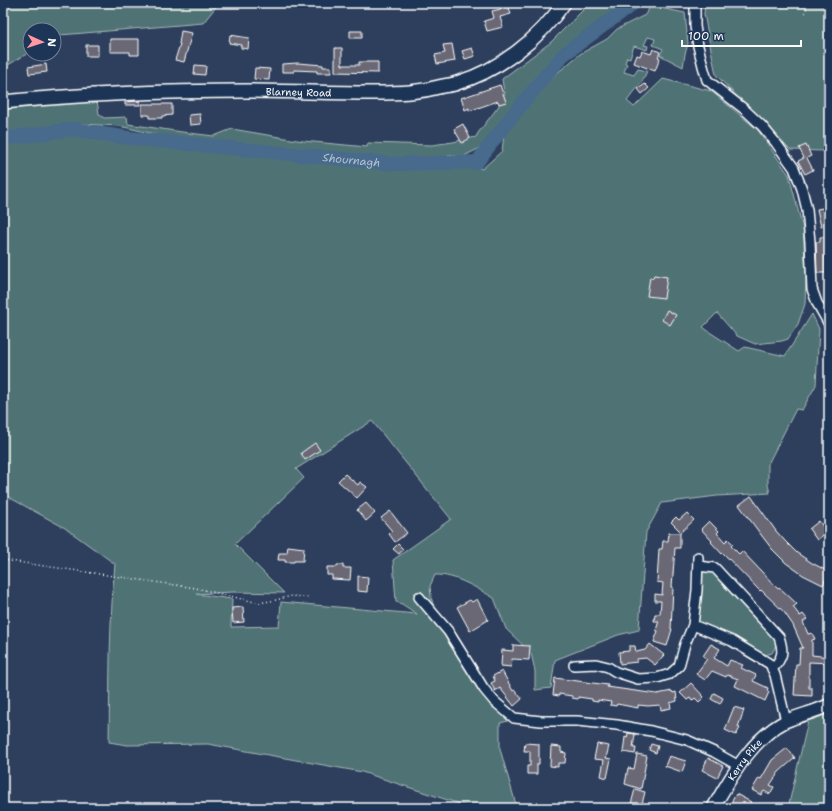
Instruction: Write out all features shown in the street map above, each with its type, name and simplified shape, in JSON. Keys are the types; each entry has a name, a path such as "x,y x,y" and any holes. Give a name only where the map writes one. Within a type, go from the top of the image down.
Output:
{"main road":[{"name":"Blarney Road","path":"3,102 111,94 189,91 345,93 410,92 430,89 455,84 469,79 483,73 508,58 543,29 564,3"}],"street":[{"path":"695,3 695,26 698,46 707,80 744,109 762,126 794,168 802,189 807,210 812,289 817,303 829,324"},
{"path":"574,664 596,664 608,667 616,672 638,679 657,678 670,674 679,666 693,625 697,590 698,561 715,568 779,637 783,648 780,661 772,669"},
{"path":"419,597 448,631 484,689 494,702 514,718 541,721 577,721 619,725 651,731 687,740 714,752 739,766"},
{"path":"693,625 732,642 770,664 775,675 786,721"},
{"name":"Kerry Pike","path":"713,808 749,752 768,732 786,721 829,705"}],"path":[{"path":"805,13 808,3"},
{"path":"3,560 196,588 259,603 292,596 308,597"}],"green space":[{"path":"3,3 219,3 203,23 62,35 62,22 22,22 22,57 3,68"},
{"path":"588,3 627,3 560,54 532,84 503,122 480,148 462,157 448,155 482,169 502,151 504,135 526,106 556,74 580,54 607,39 617,29 644,16 651,6 685,13 688,44 683,67 660,55 663,49 653,45 655,39 648,37 644,45 648,46 647,50 634,46 630,58 627,57 625,63 627,64 624,72 634,75 638,69 647,71 642,82 627,101 634,107 663,79 711,91 758,130 789,175 803,229 806,274 805,304 798,324 788,339 755,344 737,336 717,313 703,327 739,351 745,347 785,356 812,314 819,329 816,385 802,410 796,409 768,464 768,485 770,493 717,496 662,503 646,532 639,630 618,635 555,660 551,688 535,690 535,671 531,653 506,629 494,598 458,579 443,575 435,575 430,586 431,597 439,625 483,694 508,721 500,723 500,749 517,808 472,808 362,772 208,744 127,745 109,742 111,630 115,564 65,528 3,494 3,144 71,134 182,148 195,143 119,126 81,124 3,136 3,109 97,100 99,114 104,118 127,117 128,124 214,136 232,129 303,141 367,147 368,143 432,145 453,142 476,137 498,107 505,93 502,79 551,42 584,9","holes":["372,421 451,519 393,560 396,602 402,604 417,614 281,602 279,626 231,627 232,599 196,594 233,592 284,593 235,544 304,478 296,469"]},
{"path":"705,3 829,3 829,174 824,151 790,150 716,75 704,14"},
{"path":"710,569 771,632 776,642 772,653 765,655 729,635 699,622 696,614 701,571"},
{"path":"829,714 829,808 788,808 808,721"}],"building":[{"path":"508,5 511,14 500,17 503,27 487,31 484,21 494,18 492,11 501,9 501,7"},
{"path":"181,31 192,33 184,62 175,60 180,44"},
{"path":"350,31 362,31 362,38 350,38"},
{"path":"230,35 249,38 248,49 241,48 241,45 229,43"},
{"path":"110,39 139,39 139,55 130,55 130,52 110,52"},
{"path":"452,44 455,61 437,64 435,55 445,53 443,45"},
{"path":"86,45 98,45 98,56 86,56"},
{"path":"335,48 342,48 342,65 359,65 359,62 378,62 378,73 335,72"},
{"path":"472,48 475,56 465,59 462,51"},
{"path":"653,49 660,52 658,57 660,58 655,71 634,63 637,55 640,56 642,51 651,54"},
{"path":"298,63 331,67 331,73 294,70 294,72 282,72 282,64"},
{"path":"46,64 47,72 29,74 28,67"},
{"path":"195,65 206,66 205,75 194,74"},
{"path":"255,68 270,69 269,80 254,79"},
{"path":"645,84 649,88 642,94 638,89"},
{"path":"500,85 506,102 499,104 498,101 469,111 469,108 465,110 461,98"},
{"path":"140,101 140,105 125,105 125,102"},
{"path":"142,104 172,104 172,115 162,116 162,118 149,118 149,115 142,115"},
{"path":"200,114 201,124 190,125 189,115"},
{"path":"463,124 470,138 462,143 454,129"},
{"path":"806,145 811,156 807,158 813,170 805,174 798,161 804,158 799,148"},
{"path":"829,207 829,225 821,227 817,209"},
{"path":"820,237 827,237 827,241 829,241 829,255 825,255 826,273 817,273 816,242 820,242"},
{"path":"654,275 667,277 664,298 647,296 650,277 653,278"},
{"path":"667,310 676,315 670,325 662,320"},
{"path":"315,443 320,450 305,460 301,453"},
{"path":"345,474 358,485 360,482 367,487 357,498 338,481"},
{"path":"751,496 776,531 797,553 829,572 823,585 803,575 786,563 772,549 739,505"},
{"path":"366,503 375,513 366,521 357,510"},
{"path":"390,511 407,533 395,542 389,534 392,531 381,518"},
{"path":"687,513 694,520 681,532 671,522 676,517 679,520"},
{"path":"709,521 719,531 717,533 725,542 728,539 733,544 731,546 739,554 742,551 778,589 779,587 797,604 793,607 800,616 803,614 807,619 803,622 808,634 812,633 815,639 812,640 812,655 829,657 829,663 809,662 809,688 812,688 812,696 794,695 796,664 799,664 800,648 803,648 793,625 784,612 761,590 760,591 711,542 712,541 701,529"},
{"path":"819,521 827,532 817,540 809,529"},
{"path":"669,533 680,533 680,548 675,548 672,587 672,629 667,646 654,642 658,631 656,630 659,621 654,621 655,614 660,614 661,601 655,601 655,594 662,595 663,583 657,582 659,549 662,549 663,541 668,541"},
{"path":"398,544 403,549 399,554 393,549"},
{"path":"288,546 304,548 303,561 285,562 285,560 278,560 279,553 287,553"},
{"path":"337,565 343,565 343,568 351,568 350,580 332,579 332,575 327,575 327,567 337,567"},
{"path":"358,576 368,577 367,592 358,591"},
{"path":"477,599 488,620 470,631 457,607 470,600 472,602"},
{"path":"243,607 244,622 233,623 232,608"},
{"path":"650,644 664,655 655,665 646,658 637,659 637,662 620,664 619,652 629,651 629,646 635,646 636,652 645,650"},
{"path":"711,644 720,649 714,658 727,666 730,660 743,665 741,668 756,675 753,681 768,688 767,691 769,692 765,701 735,686 738,679 727,675 726,677 712,671 705,680 696,674 707,659 703,656"},
{"path":"513,645 530,646 529,660 512,659 511,667 501,666 502,650 513,651"},
{"path":"502,671 513,691 515,690 522,699 514,706 500,688 495,691 491,683 495,681 493,676"},
{"path":"555,678 608,685 607,687 657,694 672,691 673,693 676,692 677,701 670,703 671,708 661,710 660,705 638,705 638,708 617,704 616,706 610,705 611,702 598,700 598,702 592,701 592,699 578,697 578,699 572,698 572,696 559,694 559,696 553,695"},
{"path":"691,683 704,697 699,702 695,698 692,701 690,698 687,700 680,693"},
{"path":"714,693 723,698 720,704 711,699"},
{"path":"734,707 744,710 738,727 740,728 736,735 725,730"},
{"path":"628,733 635,734 633,748 636,748 635,754 623,752 625,737 627,738"},
{"path":"525,743 539,744 539,764 537,764 537,774 527,774 527,766 530,766 530,751 524,751"},
{"path":"597,744 609,746 606,758 611,759 607,778 601,776 604,760 594,759"},
{"path":"651,744 658,746 656,753 649,750"},
{"path":"551,746 561,747 561,752 566,753 565,763 558,763 558,767 550,766"},
{"path":"787,748 795,758 779,772 770,785 774,787 770,794 764,791 761,795 752,790 759,778 761,779 772,760"},
{"path":"637,754 647,756 641,789 625,784 628,768 634,769"},
{"path":"669,756 686,761 682,772 665,766"},
{"path":"708,758 723,766 717,778 702,770"},
{"path":"635,789 645,792 641,808 630,808"},
{"path":"736,794 751,802 748,808 728,808"}],"waterway":[{"name":"Shournagh","path":"3,139 73,129 129,138 393,164 477,162 516,111 563,55 634,3"}]}
